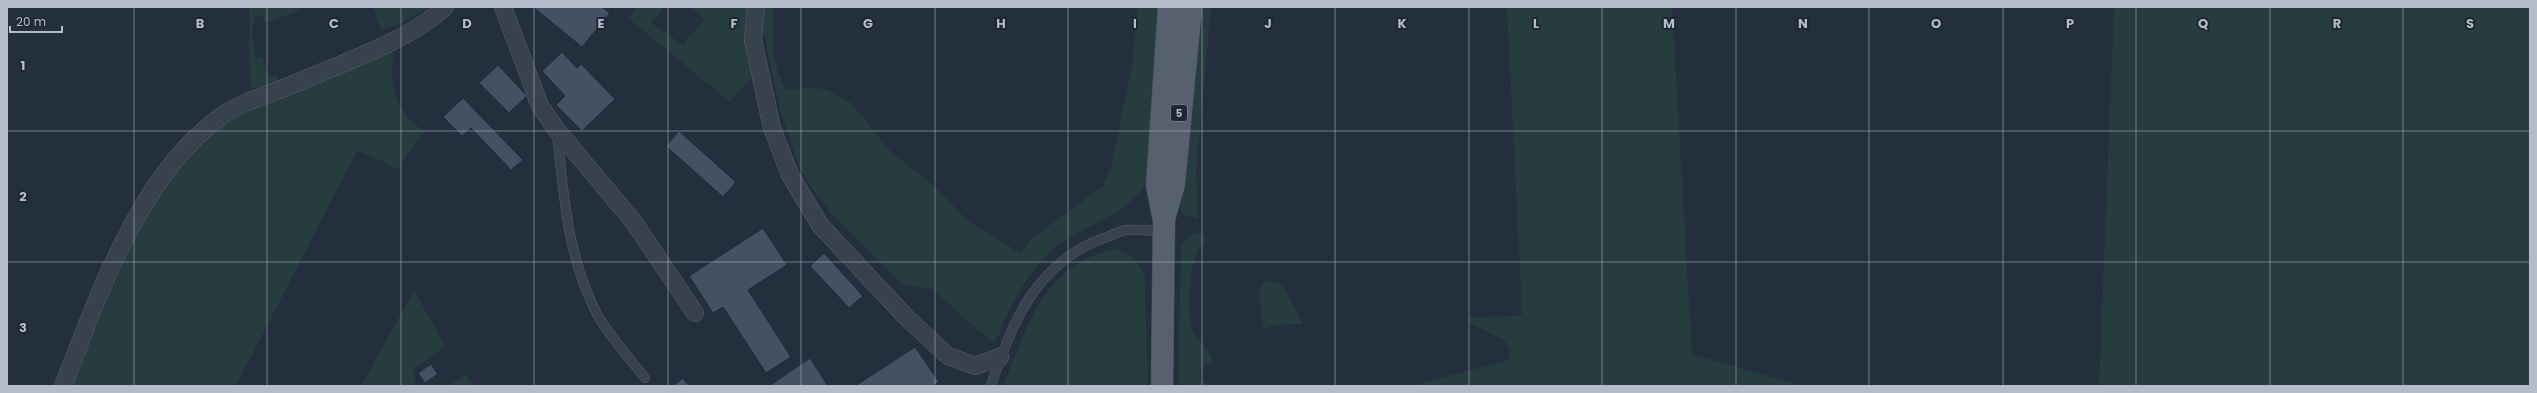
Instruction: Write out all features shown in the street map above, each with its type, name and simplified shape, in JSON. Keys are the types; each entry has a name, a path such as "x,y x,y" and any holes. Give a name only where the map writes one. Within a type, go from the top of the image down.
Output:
{"main road":[{"name":"5","path":"1164,225 1157,185 1169,7"},
{"name":"5","path":"1162,386 1164,225 1174,184 1192,7"}],"street":[{"path":"63,386 101,291 134,224 161,179 189,144 221,117 394,40 445,7"},
{"path":"503,7 537,99 556,129 633,221 694,313"},
{"path":"756,7 753,40 772,128 790,175 820,225 906,317 948,356 974,366 1000,357"}],"lane":[{"path":"556,129 569,233 576,266 597,315 645,378"},
{"path":"991,386 1000,357 1016,321 1036,287 1055,265 1086,245 1126,230 1164,225"}],"green space":[{"path":"249,7 298,7 299,11 265,23 263,16 255,17 252,34 256,58 262,57 269,76 277,75 279,82 250,89"},
{"path":"373,7 431,7 397,25 381,30"},
{"path":"636,7 664,7 651,23 683,45 704,19 690,7 747,7 746,33 752,77 730,102 628,18"},
{"path":"765,7 774,7 773,50 781,80 787,90 811,87 827,90 851,103 891,152 933,185 967,220 1020,253 1035,236 1103,186 1112,163 1133,60 1137,7 1162,7 1150,175 1142,189 1120,210 1079,232 1045,256 1032,272 1020,291 1003,322 998,337 993,343 932,289 902,284 835,218 811,187 799,166 780,110 763,30"},
{"path":"1197,7 1211,7 1196,171 1198,219 1182,214 1180,207"},
{"path":"1507,7 1672,7 1692,354 1804,386 1411,386 1508,360 1511,351 1504,340 1468,322 1469,317 1519,316 1522,314"},
{"path":"2114,7 2530,7 2530,386 2099,386"},
{"path":"389,48 394,55 392,67 393,87 400,105 405,114 421,129 427,128 396,170 383,161 357,151 236,386 71,386 137,232 168,179 193,147 228,117"},
{"path":"1204,233 1205,241 1196,254 1192,270 1190,315 1195,336 1209,354 1213,362 1201,367 1199,375 1204,383 1215,386 1178,386 1181,244 1191,234"},
{"path":"1115,249 1134,257 1145,275 1148,386 1003,386 1030,320 1041,301 1054,284 1070,269 1090,257"},
{"path":"1271,281 1282,284 1303,324 1274,325 1263,329 1259,294 1263,283"},
{"path":"414,290 445,346 414,369 415,386 361,386"},
{"path":"466,375 474,386 447,386"}],"building":[{"path":"533,7 602,7 610,13 582,47"},
{"path":"562,52 577,68 581,64 615,99 582,131 556,105 565,96 542,71"},
{"path":"498,65 527,96 509,113 479,83"},
{"path":"463,98 523,160 511,170 471,128 462,136 443,117"},
{"path":"679,131 736,182 723,197 666,146"},
{"path":"763,228 787,265 748,290 791,357 766,373 723,307 713,313 689,276"},
{"path":"824,253 863,296 849,308 810,266"},
{"path":"915,347 939,382 933,386 855,386"},
{"path":"810,358 828,386 773,386 772,384"},
{"path":"431,364 438,374 425,383 418,373"},
{"path":"683,378 689,386 673,386"}]}
